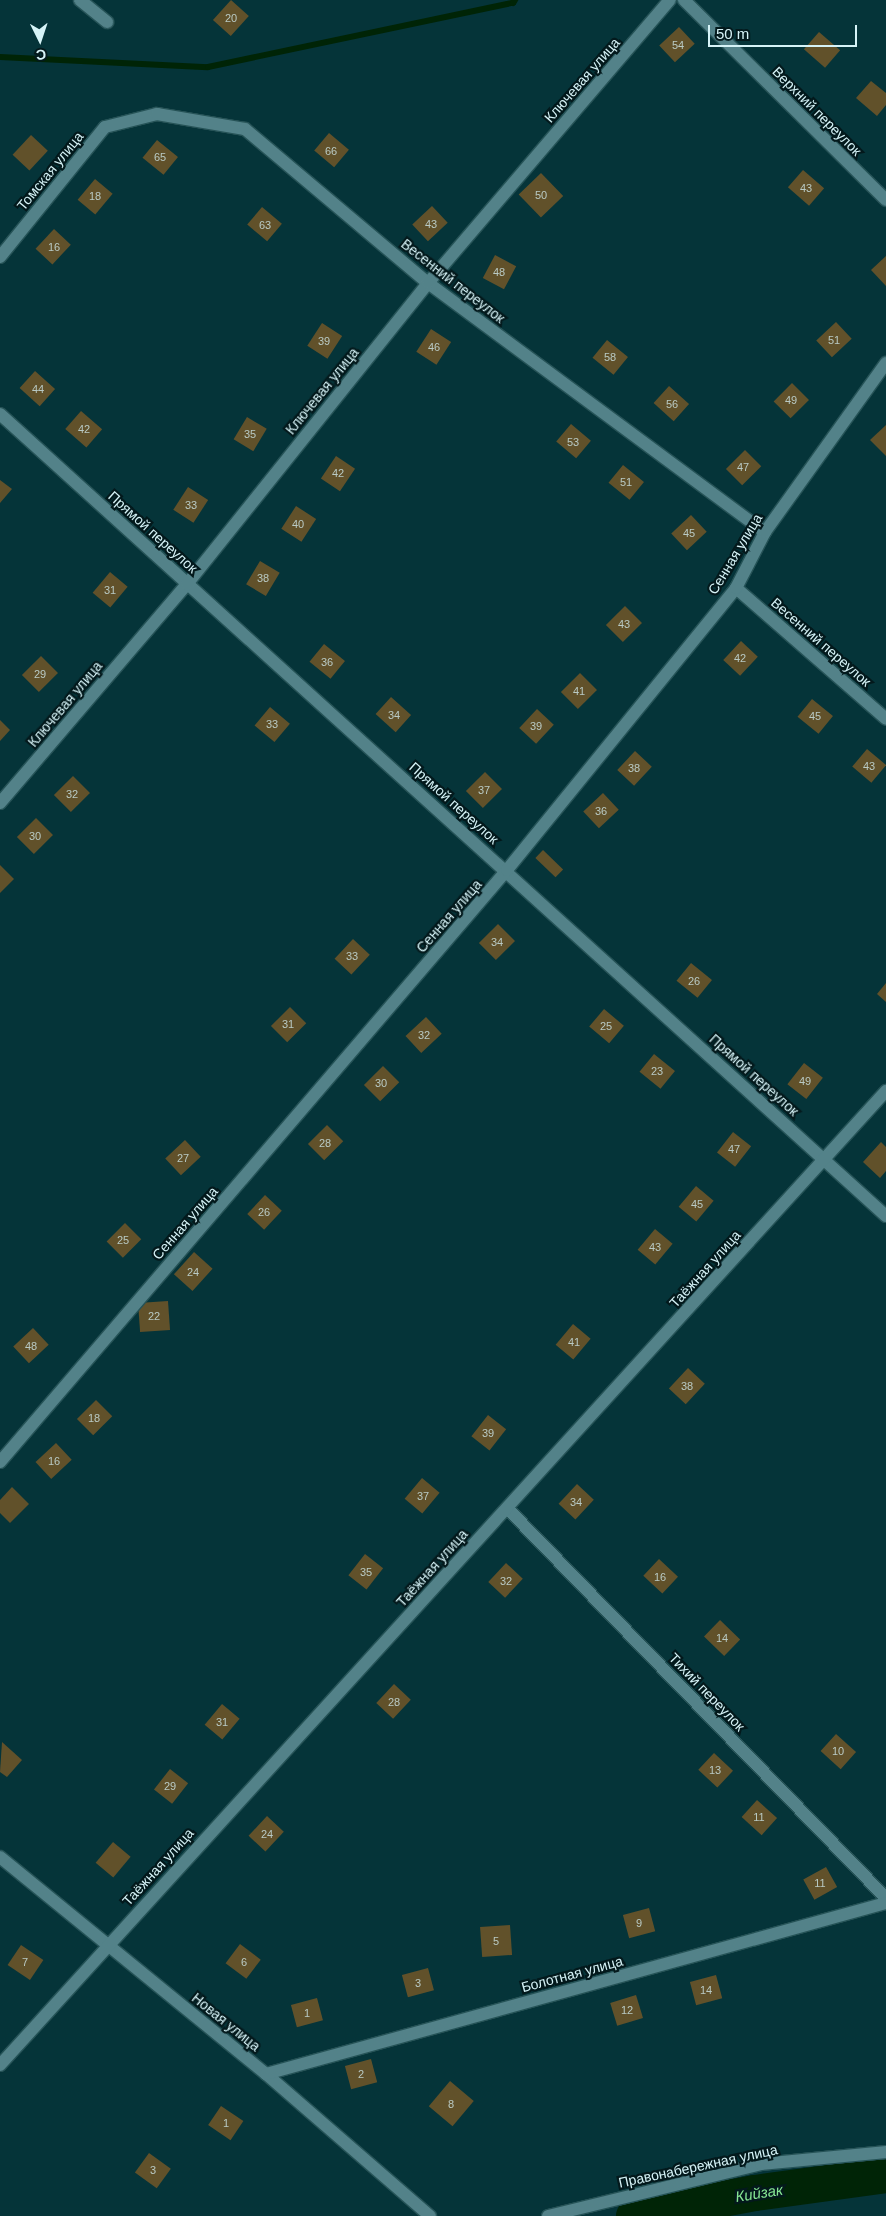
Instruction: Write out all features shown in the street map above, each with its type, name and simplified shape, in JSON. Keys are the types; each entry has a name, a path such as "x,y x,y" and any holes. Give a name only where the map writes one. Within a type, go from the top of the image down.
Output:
{"street":[{"path":"80,0 107,22"},
{"name":"Ключевая улица","path":"0,803 187,584 428,283 670,0"},
{"name":"Верхний переулок","path":"684,0 886,200"},
{"name":"Весенний переулок","path":"105,127 157,114 245,130 428,283 765,532"},
{"name":"Томская улица","path":"0,258 105,127"},
{"name":"Сенная улица","path":"0,1462 507,870 736,588 765,532 886,363"},
{"name":"Прямой переулок","path":"0,414 507,870 886,1216"},
{"name":"Весенний переулок","path":"736,588 886,719"},
{"name":"Таёжная улица","path":"0,2065 886,1091"},
{"name":"Тихий переулок","path":"506,1508 886,1898"},
{"name":"Новая улица","path":"0,1857 266,2074 430,2216"},
{"name":"Болотная улица","path":"266,2074 886,1903"},
{"name":"Правонабережная улица","path":"548,2216 761,2164 886,2152"}],"building":[{"path":"231,0 249,16 231,36 213,20"},
{"path":"679,27 695,44 675,62 659,45"},
{"path":"819,32 840,50 825,68 804,49"},
{"path":"871,81 886,93 886,105 877,116 856,98"},
{"path":"329,133 349,150 334,167 314,151"},
{"path":"31,135 48,151 29,170 13,155"},
{"path":"157,140 178,157 164,175 143,158"},
{"path":"803,170 824,188 809,206 788,187"},
{"path":"541,173 563,196 541,218 519,195"},
{"path":"95,179 113,194 95,214 78,200"},
{"path":"432,206 448,223 428,241 412,224"},
{"path":"262,207 282,224 267,241 247,225"},
{"path":"54,229 71,245 52,264 36,249"},
{"path":"495,255 516,266 504,289 483,278"},
{"path":"886,256 886,286 871,270"},
{"path":"836,322 852,339 832,357 816,340"},
{"path":"322,323 342,336 327,359 307,346"},
{"path":"431,329 451,342 436,365 416,352"},
{"path":"607,340 628,357 614,375 593,358"},
{"path":"35,371 55,389 40,406 20,388"},
{"path":"792,383 809,400 791,418 774,401"},
{"path":"669,386 689,404 674,421 654,403"},
{"path":"81,411 102,429 86,447 65,429"},
{"path":"247,417 267,429 253,451 234,439"},
{"path":"571,424 591,441 576,458 556,442"},
{"path":"886,425 886,456 870,440"},
{"path":"745,450 761,466 742,485 726,469"},
{"path":"336,456 355,469 340,491 321,478"},
{"path":"623,465 644,482 630,500 609,483"},
{"path":"0,480 12,489 0,503"},
{"path":"188,487 208,500 193,523 173,510"},
{"path":"296,506 316,519 301,542 281,529"},
{"path":"691,515 707,532 687,550 671,533"},
{"path":"260,561 280,573 266,596 246,584"},
{"path":"110,572 128,587 110,607 93,593"},
{"path":"625,606 642,623 623,642 606,625"},
{"path":"741,641 758,657 740,676 723,660"},
{"path":"324,644 345,661 331,679 310,662"},
{"path":"41,656 58,673 39,692 22,675"},
{"path":"580,673 597,690 578,709 561,692"},
{"path":"391,697 411,715 396,732 376,714"},
{"path":"812,699 833,716 819,734 798,717"},
{"path":"270,707 290,724 274,742 255,725"},
{"path":"537,709 554,725 536,744 519,728"},
{"path":"0,720 10,730 0,741"},
{"path":"867,749 886,765 871,783 852,767"},
{"path":"635,751 652,767 634,786 617,770"},
{"path":"485,772 502,789 483,808 466,791"},
{"path":"73,776 90,793 71,812 54,795"},
{"path":"603,793 619,810 599,828 583,811"},
{"path":"36,818 53,835 34,854 17,837"},
{"path":"543,850 563,869 556,877 535,858"},
{"path":"0,865 14,879 0,893"},
{"path":"498,924 515,941 496,960 479,943"},
{"path":"353,939 370,955 351,974 335,959"},
{"path":"691,963 712,980 698,998 677,981"},
{"path":"886,983 886,1002 877,994"},
{"path":"290,1007 306,1023 287,1042 271,1026"},
{"path":"604,1009 624,1026 609,1043 589,1027"},
{"path":"426,1017 442,1034 421,1053 406,1036"},
{"path":"654,1054 675,1071 661,1089 640,1072"},
{"path":"804,1063 823,1078 806,1099 787,1084"},
{"path":"383,1066 399,1082 380,1101 364,1085"},
{"path":"327,1125 343,1141 324,1160 308,1144"},
{"path":"733,1132 751,1146 735,1167 717,1152"},
{"path":"185,1140 201,1157 181,1175 165,1158"},
{"path":"881,1142 886,1147 886,1171 880,1178 863,1162"},
{"path":"696,1186 714,1201 696,1221 679,1207"},
{"path":"265,1195 282,1211 264,1230 247,1214"},
{"path":"125,1223 141,1239 123,1258 107,1241"},
{"path":"655,1229 673,1244 655,1264 638,1250"},
{"path":"194,1252 213,1269 193,1291 174,1274"},
{"path":"168,1301 170,1330 140,1332 138,1303"},
{"path":"573,1324 591,1339 573,1359 556,1345"},
{"path":"33,1328 49,1345 29,1363 13,1346"},
{"path":"688,1368 705,1384 686,1404 669,1388"},
{"path":"96,1400 112,1416 93,1435 77,1419"},
{"path":"488,1415 506,1429 490,1450 471,1436"},
{"path":"56,1443 72,1460 51,1479 36,1462"},
{"path":"422,1478 440,1493 422,1513 405,1499"},
{"path":"577,1484 594,1500 575,1519 559,1504"},
{"path":"12,1487 29,1504 10,1523 0,1513 0,1500"},
{"path":"365,1554 383,1568 367,1589 348,1575"},
{"path":"659,1559 678,1577 662,1594 643,1576"},
{"path":"506,1563 523,1579 505,1598 488,1582"},
{"path":"720,1620 740,1639 724,1656 704,1637"},
{"path":"394,1684 411,1700 393,1719 376,1703"},
{"path":"222,1704 240,1719 222,1739 205,1725"},
{"path":"836,1734 856,1752 841,1769 821,1751"},
{"path":"2,1742 22,1760 7,1777 0,1772"},
{"path":"714,1753 733,1771 717,1788 698,1770"},
{"path":"170,1769 188,1783 172,1804 154,1789"},
{"path":"757,1800 777,1818 762,1835 742,1817"},
{"path":"267,1816 284,1832 265,1851 249,1836"},
{"path":"113,1842 131,1857 113,1877 96,1863"},
{"path":"826,1867 837,1887 814,1900 803,1880"},
{"path":"649,1908 655,1931 629,1938 623,1915"},
{"path":"510,1925 512,1955 482,1957 480,1927"},
{"path":"240,1944 261,1960 246,1979 226,1963"},
{"path":"21,1945 43,1960 30,1980 8,1965"},
{"path":"428,1968 434,1990 408,1997 402,1975"},
{"path":"716,1975 722,1998 696,2005 690,1982"},
{"path":"636,1995 643,2018 617,2026 610,2003"},
{"path":"317,1998 323,2020 297,2027 291,2005"},
{"path":"371,2059 377,2082 351,2089 345,2066"},
{"path":"450,2081 474,2101 453,2126 429,2106"},
{"path":"221,2106 243,2121 231,2140 208,2125"},
{"path":"149,2153 171,2169 157,2188 135,2172"}],"waterway":[{"path":"0,57 208,67 513,3 515,0"},
{"name":"Кийзак","path":"634,2216 755,2193 886,2175"}]}
